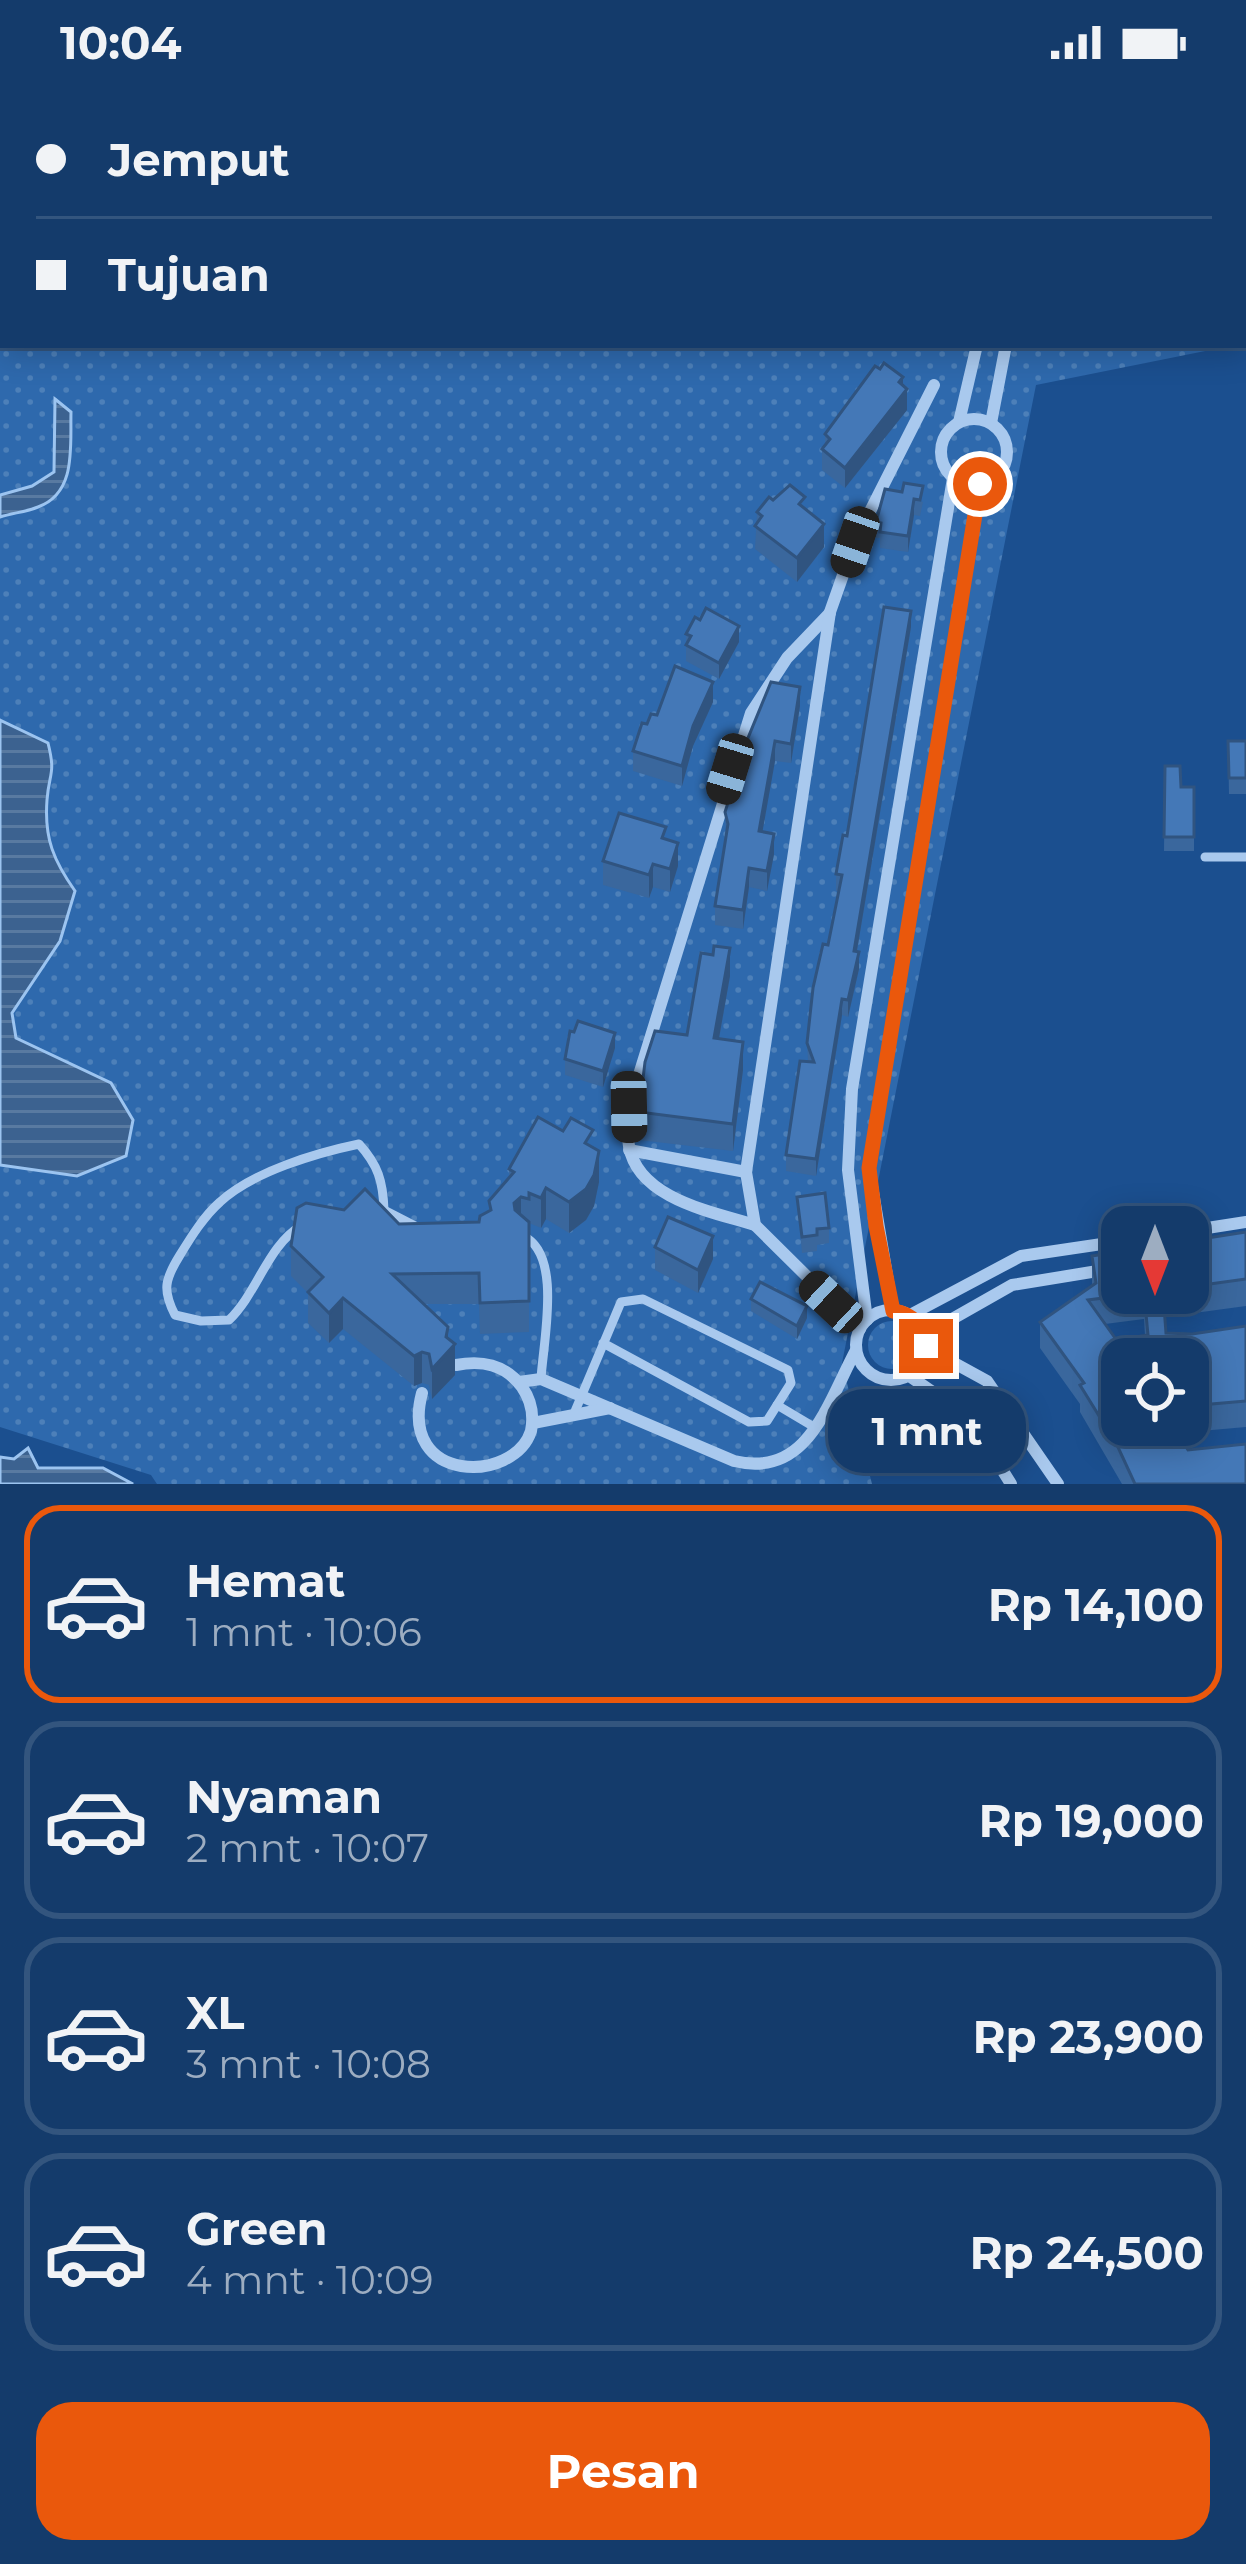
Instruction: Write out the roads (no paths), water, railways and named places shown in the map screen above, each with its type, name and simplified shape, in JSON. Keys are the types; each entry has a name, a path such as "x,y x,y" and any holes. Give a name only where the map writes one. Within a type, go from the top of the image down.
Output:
{"street":[{"path":"519,1382 541,1378 734,1461 769,1466 794,1455 856,1350 863,1324 848,1170 852,1089 953,478 941,448 959,422 975,348"},
{"path":"991,423 1005,348"},
{"path":"755,1225 746,1172 830,612 855,542 934,385"},
{"path":"953,478 980,484 998,475 1007,458 1004,437 991,423 980,419 959,422"},
{"path":"893,1311 869,1168 980,484"},
{"path":"830,612 787,658 751,713 629,1107 629,1150 650,1181 674,1200 755,1225 863,1324"},
{"path":"629,1150 746,1172"},
{"path":"1209,1228 1246,1222"},
{"path":"863,1324 877,1313 910,1315 1021,1256 1101,1244"},
{"path":"856,1350 859,1361 875,1377 898,1380 920,1364 925,1341 1012,1285 1101,1270"},
{"path":"910,1315 925,1341 987,1381 1058,1484"},
{"path":"422,1394 416,1416 418,1434 440,1466 479,1478 516,1460 528,1443 532,1423 532,1408 519,1382 490,1364 455,1365"},
{"path":"908,1376 970,1418 1011,1484"},
{"path":"532,1423 611,1408"}],"lane":[{"path":"1204,857 1246,856"},
{"path":"305,1223 287,1234 248,1302 229,1320 201,1321 176,1315 166,1298 165,1280 193,1234 221,1200 278,1168 359,1144 375,1161 383,1184 384,1210"},
{"path":"355,1208 384,1210 423,1230"},
{"path":"523,1236 540,1250 548,1274 541,1378"},
{"path":"573,1416 603,1343 621,1302 644,1299 788,1370 791,1383 767,1421 748,1422 603,1343"},
{"path":"777,1405 814,1427"}]}
